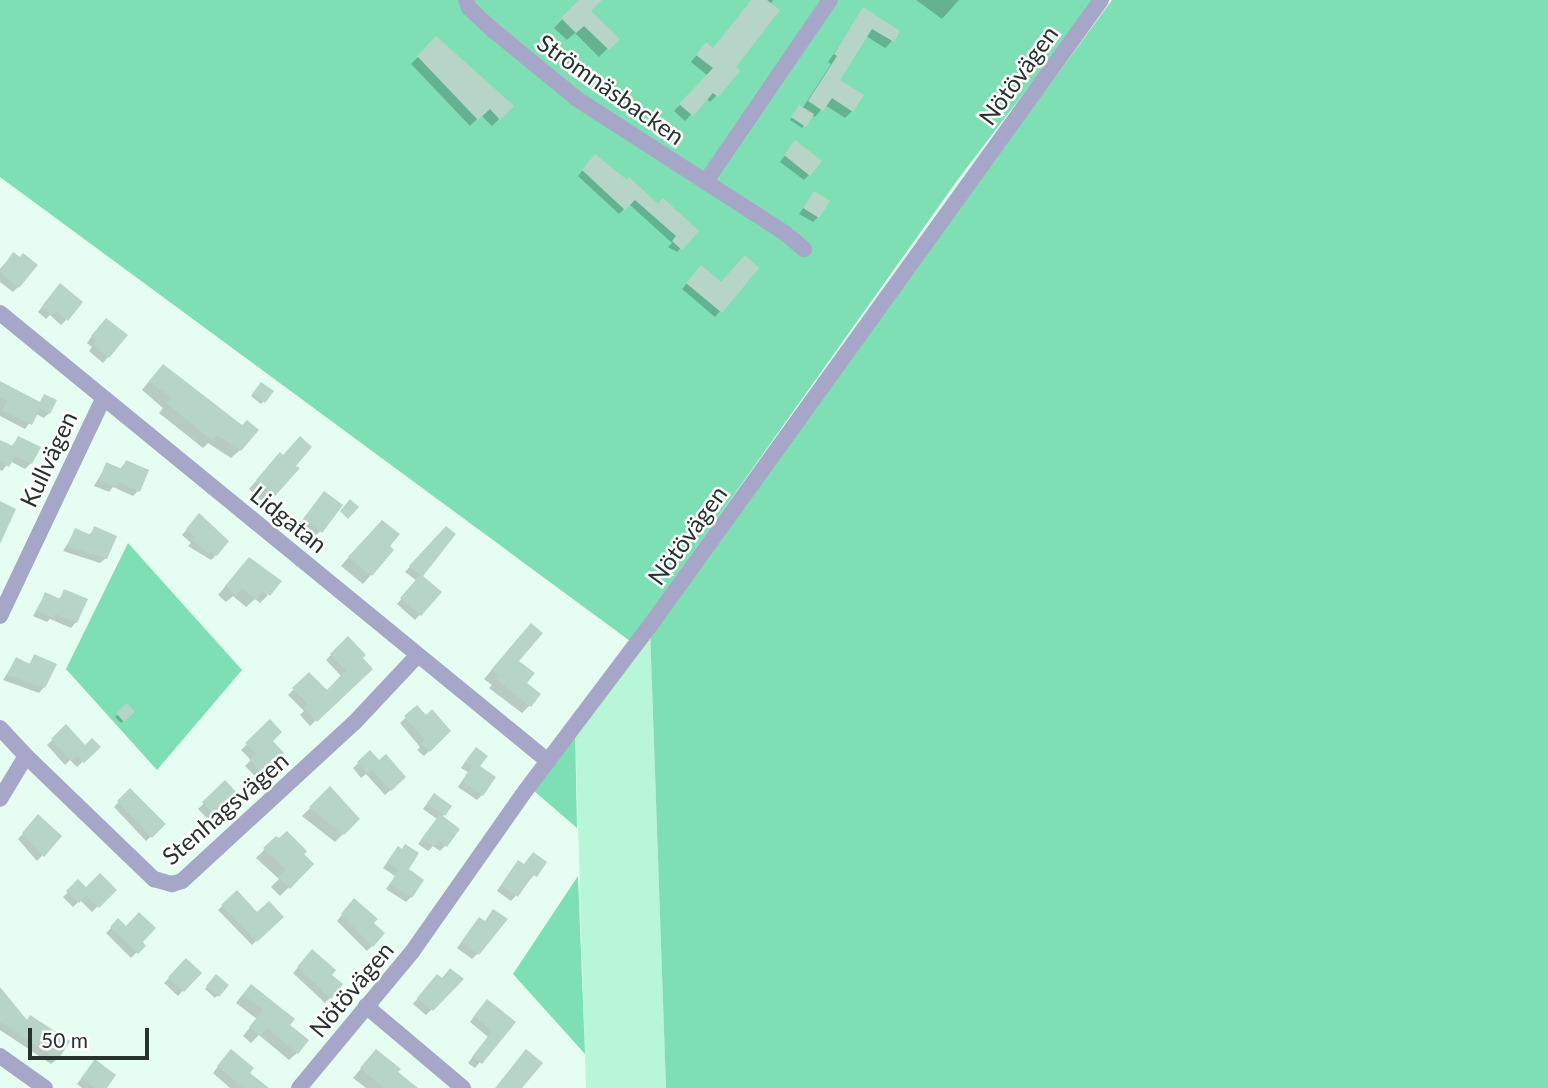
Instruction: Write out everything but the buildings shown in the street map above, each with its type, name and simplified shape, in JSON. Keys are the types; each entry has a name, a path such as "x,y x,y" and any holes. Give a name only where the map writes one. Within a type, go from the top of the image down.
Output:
{"street":[{"name":"Strömnäsbacken","path":"466,0 469,8 493,30 577,99 785,233 803,250"},
{"path":"706,181 830,0"},
{"name":"Nötövägen","path":"299,1088 419,943 1094,2"},
{"name":"Lidgatan","path":"0,313 548,761"},
{"name":"Kullvägen","path":"0,616 103,399"},
{"name":"Stenhagsvägen","path":"26,756 154,879 172,884 182,881 354,723 417,656"},
{"path":"0,728 26,756 0,799"},
{"path":"366,1006 463,1088"},
{"path":"0,1056 46,1088"}],"green space":[{"path":"0,0 1095,0 959,178 630,641 0,177"},
{"path":"1112,0 1548,0 1548,1088 666,1088 650,629"},
{"path":"128,543 242,670 157,770 66,669"},
{"path":"650,629 666,1088 586,1088 575,725"},
{"path":"575,725 577,828 527,785"},
{"path":"578,876 585,1054 513,974"}]}
